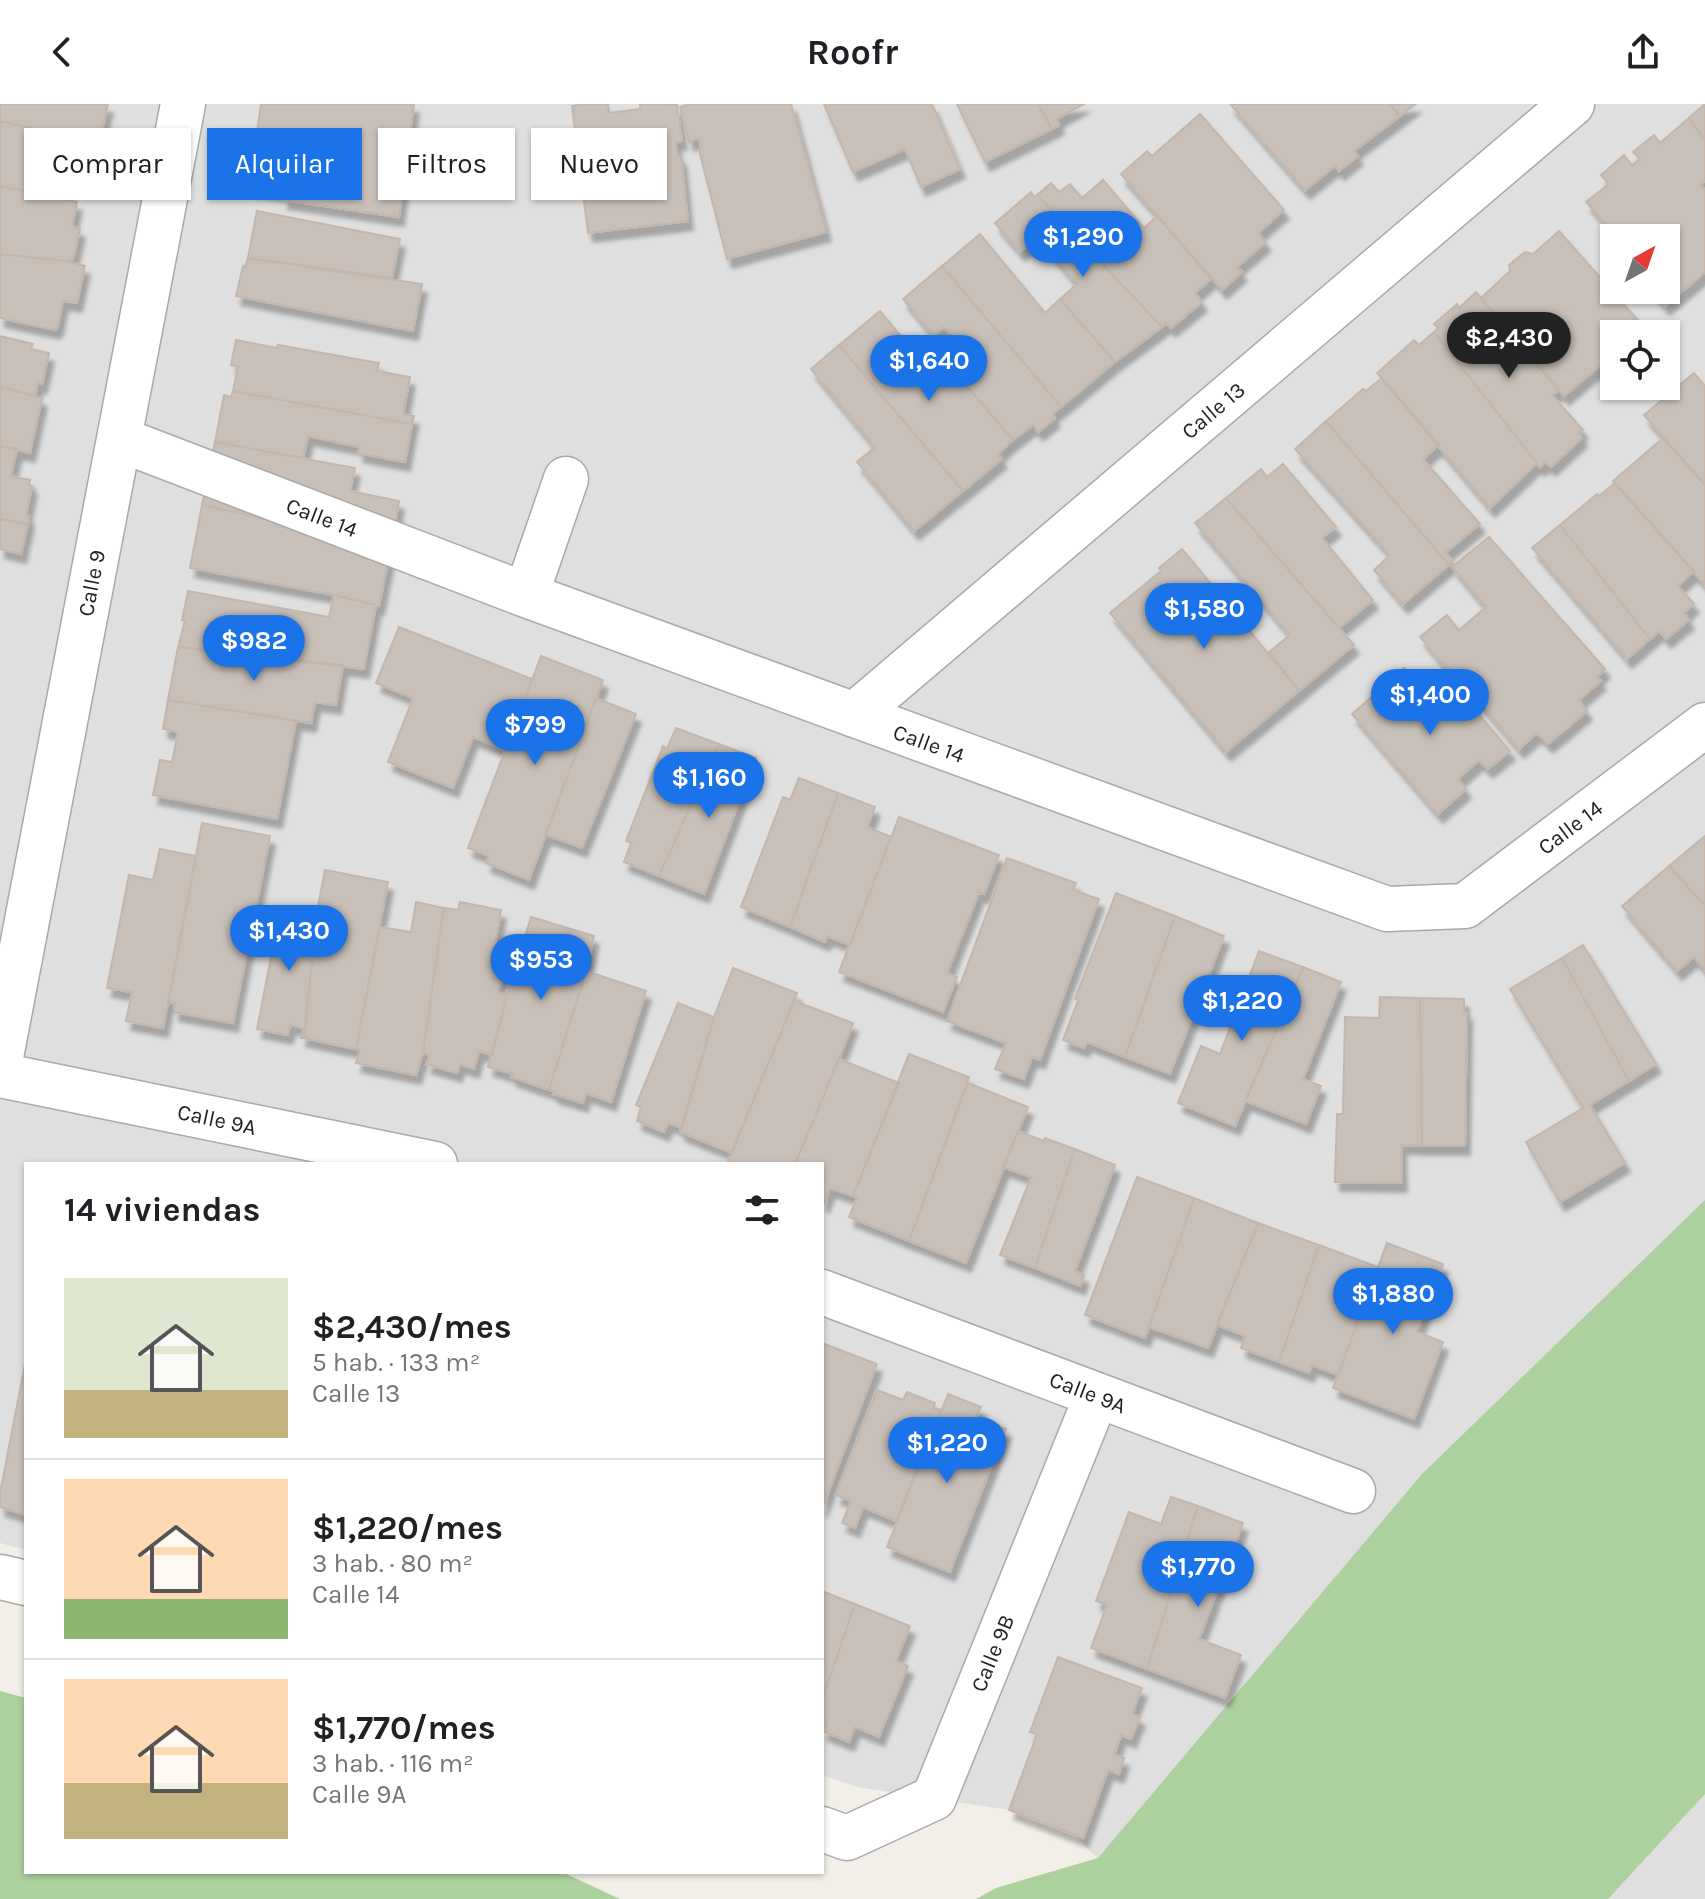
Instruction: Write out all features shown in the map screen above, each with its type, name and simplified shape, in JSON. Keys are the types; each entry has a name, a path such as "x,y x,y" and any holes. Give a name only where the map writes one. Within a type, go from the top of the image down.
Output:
{"street":[{"name":"Calle 9","path":"0,1062 183,104"},
{"name":"Calle 13","path":"854,715 1572,104"},
{"name":"Calle 14","path":"119,439 526,595 1387,909 1465,906 1705,725"},
{"path":"526,595 566,479"},
{"name":"Calle 9A","path":"0,1075 425,1162"},
{"name":"Calle 9A","path":"824,1293 1353,1491"},
{"name":"Calle 9B","path":"824,1830 847,1838 934,1798 1097,1395"},
{"path":"0,1577 24,1583"}],"shaded area":[{"path":"0,104 1705,104 1705,1899 1139,1899 1056,1817 857,1787 824,1776 824,1162 24,1162 24,1549 0,1543"}],"green space":[{"path":"1705,1200 1705,1794 1608,1899 976,1899 996,1888 1098,1858 1422,1474"},
{"path":"0,1691 24,1697 24,1874 566,1874 620,1899 0,1899"}],"building":[{"path":"0,104 108,104 102,128 31,128 0,121"},
{"path":"261,104 414,104 411,128 378,128 378,200 401,200 399,217 283,200 362,200 362,128 258,128"},
{"path":"608,104 609,113 640,109 640,104 677,105 682,141 675,142 678,156 681,156 688,221 588,233 584,200 667,200 667,128 575,128 572,106"},
{"path":"690,104 791,104 826,232 727,259 699,150 699,138 689,142 680,107"},
{"path":"824,104 932,104 960,169 921,187 905,149 853,172"},
{"path":"957,104 1038,104 1052,129 985,162"},
{"path":"1038,104 1084,104 1057,119 1059,125 1052,129"},
{"path":"1230,104 1389,104 1400,116 1354,151 1358,156 1339,171 1335,166 1305,190"},
{"path":"1389,104 1416,104 1400,116"},
{"path":"1705,104 1705,140 1689,118"},
{"path":"1200,114 1284,210 1258,233 1266,242 1237,267 1242,272 1222,290 1121,174 1147,151 1152,156"},
{"path":"1689,118 1705,140 1705,181 1700,185 1705,190 1705,272 1680,293 1680,224 1605,224 1586,202 1609,184 1601,175 1624,155 1632,165 1640,159 1633,152 1654,135 1660,143"},
{"path":"0,121 31,128 24,128 24,191 0,186"},
{"path":"1103,180 1144,228 1157,216 1211,279 1195,293 1202,302 1171,328 1166,323 1162,327 1037,195 1051,183 1059,192 1070,184 1082,198"},
{"path":"0,186 24,191 24,200 77,202 72,226 80,229 73,259 66,261 0,254"},
{"path":"1031,192 1162,327 1115,362 1060,299 1077,284 1037,237 1020,252 995,223"},
{"path":"257,211 400,239 392,278 248,258"},
{"path":"1559,231 1600,277 1600,304 1624,304 1638,320 1600,320 1600,366 1564,396 1481,298 1510,271 1509,265 1525,252 1533,254"},
{"path":"980,234 1045,313 1060,299 1115,362 1061,407 942,266"},
{"path":"0,254 85,266 77,303 63,301 55,330 0,318"},
{"path":"248,258 422,284 413,331 236,296"},
{"path":"942,266 1061,407 1052,414 1055,418 1038,432 1033,425 1013,440 959,377 975,363 944,327 934,336 903,299"},
{"path":"1476,292 1559,390 1552,395 1583,430 1579,433 1582,438 1551,467 1545,462 1540,467 1434,332 1438,328 1434,324 1457,304 1459,308"},
{"path":"880,311 944,389 959,377 1013,440 998,454 1002,459 963,491 839,345"},
{"path":"1434,332 1540,467 1536,464 1490,508 1377,373 1414,340 1419,345"},
{"path":"0,336 33,344 31,349 49,353 42,384 38,383 35,396 0,387"},
{"path":"236,340 379,363 377,371 410,377 403,414 414,416 412,424 233,391 238,367 231,365"},
{"path":"839,345 963,491 914,531 857,462 875,447 811,369"},
{"path":"1694,373 1705,386 1705,485 1644,415 1662,400 1680,400 1680,385"},
{"path":"1382,378 1439,445 1423,459 1480,524 1446,552 1452,561 1449,565 1326,421 1363,389 1366,391"},
{"path":"0,387 42,398 30,453 0,446"},
{"path":"233,391 412,424 405,462 358,453 360,447 308,436 303,458 215,442 224,395 231,397"},
{"path":"1326,421 1449,565 1403,604 1374,570 1390,555 1295,449"},
{"path":"1663,438 1705,485 1705,585 1613,481"},
{"path":"215,442 355,468 350,491 399,501 391,547 202,505"},
{"path":"0,446 17,449 11,476 30,480 29,485 32,486 26,515 29,516 28,524 0,519"},
{"path":"1283,464 1336,527 1322,538 1373,600 1339,628 1226,498 1261,469 1267,477"},
{"path":"1615,483 1694,571 1678,586 1694,604 1684,613 1689,620 1666,639 1659,631 1650,639 1560,525"},
{"path":"1226,498 1354,645 1299,691 1269,652 1290,635 1195,523"},
{"path":"202,505 391,547 379,606 190,568"},
{"path":"0,519 28,524 21,554 0,549"},
{"path":"1560,525 1650,639 1627,659 1532,548"},
{"path":"1489,537 1605,669 1597,677 1601,681 1579,700 1587,711 1548,744 1537,733 1519,749 1420,637 1447,615 1459,630 1486,607 1452,567"},
{"path":"1182,549 1299,691 1226,752 1110,613 1161,571 1159,568"},
{"path":"188,591 329,617 334,595 376,605 364,669 178,647"},
{"path":"399,627 532,679 507,751 473,737 453,788 388,762 413,698 376,683"},
{"path":"178,647 343,665 336,705 315,702 311,723 168,700"},
{"path":"541,656 603,680 529,880 486,863 489,856 468,848"},
{"path":"1404,668 1433,704 1454,685 1510,751 1488,769 1479,760 1458,779 1466,789 1438,814 1352,714"},
{"path":"596,698 636,714 582,848 546,835"},
{"path":"168,700 296,721 277,819 153,795 160,760 172,762 178,732 163,729"},
{"path":"676,728 719,744 659,876 624,862 631,843 626,841 663,746 667,749"},
{"path":"719,744 756,758 704,894 659,876"},
{"path":"799,778 838,793 790,927 741,907 783,797 790,800"},
{"path":"838,793 875,807 867,827 891,837 850,945 827,936 825,942 790,927"},
{"path":"899,817 999,855 984,894 979,893 947,973 957,977 943,1012 839,972"},
{"path":"202,823 270,836 233,1023 174,1012 175,1003 169,1002"},
{"path":"1705,836 1705,906 1669,866"},
{"path":"160,849 196,856 163,1028 126,1021 132,992 107,988 129,875 153,880"},
{"path":"1007,858 1076,883 1073,890 1099,899 1040,1060 1032,1057 1024,1079 995,1069 1006,1043 947,1021"},
{"path":"1669,866 1705,906 1705,970 1694,957 1677,971 1622,906"},
{"path":"325,870 388,882 356,1049 304,1038 317,912"},
{"path":"1116,893 1175,916 1125,1057 1087,1042 1084,1048 1063,1040 1078,1000 1075,999"},
{"path":"416,902 444,908 423,1053 416,1075 356,1063 360,1049 356,1049 380,927 411,932"},
{"path":"460,902 501,910 491,968 505,971 497,992 507,995 492,1055 479,1051 474,1069 460,1064 457,1073 426,1064 430,1055 423,1053 444,908 458,910"},
{"path":"281,906 317,912 304,1038 301,1038 303,1028 290,1025 288,1035 257,1029"},
{"path":"1175,916 1224,936 1170,1074 1125,1057"},
{"path":"531,917 594,936 549,1090 488,1067"},
{"path":"1583,945 1656,1064 1629,1081 1562,958"},
{"path":"1259,951 1303,967 1235,1126 1178,1103 1201,1046 1220,1054"},
{"path":"1562,958 1629,1081 1590,1105 1625,1163 1560,1202 1526,1142 1583,1108 1510,989"},
{"path":"1303,967 1341,982 1303,1079 1321,1086 1306,1124 1245,1101"},
{"path":"733,968 797,993 732,1153 680,1132 714,1017"},
{"path":"586,971 646,991 611,1102 586,1093 583,1103 549,1090"},
{"path":"1380,997 1420,998 1422,1146 1401,1145 1402,1183 1335,1182 1337,1114 1343,1114 1345,1017 1379,1018"},
{"path":"1420,998 1464,999 1464,1012 1467,1012 1465,1146 1422,1146"},
{"path":"794,1001 853,1023 796,1162 728,1162"},
{"path":"678,1003 714,1017 682,1128 668,1123 664,1132 637,1121 641,1107 636,1105"},
{"path":"909,1054 969,1077 909,1241 849,1217 857,1198 853,1196"},
{"path":"839,1059 899,1083 853,1196 830,1188 824,1204 824,1162 796,1162"},
{"path":"968,1083 1028,1107 966,1263 909,1241"},
{"path":"1018,1131 1075,1149 1035,1268 1000,1255 1031,1177 1003,1167"},
{"path":"1075,1149 1115,1165 1075,1271 1084,1275 1080,1286 1035,1268"},
{"path":"1137,1177 1194,1198 1145,1338 1085,1315"},
{"path":"1194,1198 1258,1223 1208,1348 1149,1327"},
{"path":"1258,1223 1319,1245 1279,1362 1241,1348 1245,1336 1217,1325"},
{"path":"1387,1243 1443,1264 1417,1332 1443,1342 1414,1419 1333,1388"},
{"path":"1319,1245 1378,1267 1338,1375 1312,1365 1309,1373 1279,1362"},
{"path":"824,1344 877,1364 824,1504"},
{"path":"24,1369 24,1514 0,1507 0,1493"},
{"path":"877,1390 903,1400 907,1392 935,1403 934,1408 941,1410 896,1521 863,1507 855,1528 842,1523 851,1501 836,1495"},
{"path":"948,1394 981,1407 976,1418 1006,1429 950,1572 887,1547"},
{"path":"1171,1497 1198,1506 1147,1669 1091,1648 1107,1605 1096,1601 1129,1512 1161,1524"},
{"path":"1198,1506 1243,1523 1199,1639 1241,1655 1225,1698 1147,1669"},
{"path":"824,1592 855,1604 824,1694"},
{"path":"855,1604 910,1626 896,1661 908,1666 879,1737 855,1727 849,1742 824,1732 824,1694"},
{"path":"1058,1657 1142,1688 1132,1714 1140,1717 1131,1739 1121,1735 1114,1755 1124,1758 1119,1774 1108,1770 1083,1838 1009,1810 1037,1734 1030,1732"}]}
